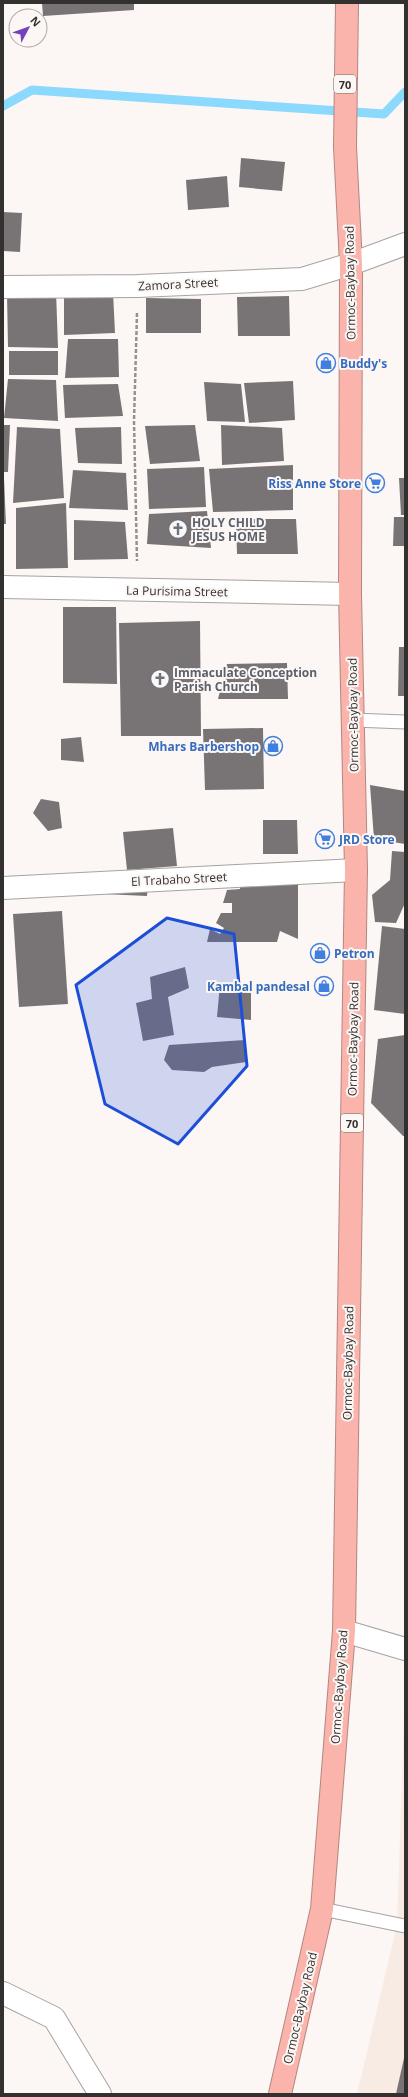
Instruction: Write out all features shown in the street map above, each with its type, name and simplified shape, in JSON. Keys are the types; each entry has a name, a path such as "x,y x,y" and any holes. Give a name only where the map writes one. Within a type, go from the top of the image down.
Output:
{"highway":[{"name":"Ormoc-Baybay Road","path":"280,2094 322,1909 344,1632 356,870 350,594 351,264 345,147 346,12"}],"street":[{"name":"Zamora Street","path":"3,287 138,286 302,279 351,264 405,244"},
{"name":"La Purisima Street","path":"3,587 350,594"},
{"name":"El Trabaho Street","path":"3,888 356,870"},
{"path":"344,1632 405,1649"},
{"path":"3,1993 54,2018 100,2094"}],"lane":[{"path":"353,720 405,722"},
{"path":"322,1909 405,1926"}],"path":[{"path":"138,286 134,421 138,590"}],"highlighted area":[{"path":"167,918 234,934 247,1066 178,1144 105,1104 76,985"}],"shaded area":[{"path":"405,1687 405,2094 357,2094 397,1925"}],"building":[{"path":"42,3 134,3 134,10 48,16 48,8 42,8"},
{"path":"241,158 285,162 282,191 239,187"},
{"path":"227,176 229,207 188,210 186,180"},
{"path":"3,212 22,213 20,252 3,251"},
{"path":"56,291 58,348 8,347 7,294"},
{"path":"113,292 115,333 64,335 64,294"},
{"path":"289,296 290,336 238,336 237,297"},
{"path":"146,298 201,299 201,333 146,333"},
{"path":"68,339 118,339 119,377 65,378"},
{"path":"9,351 58,351 58,375 9,375"},
{"path":"8,379 56,380 58,421 4,418"},
{"path":"293,381 295,420 249,423 244,383"},
{"path":"204,382 241,384 245,422 207,421"},
{"path":"118,384 123,416 65,418 63,385"},
{"path":"3,425 10,425 8,472 3,472"},
{"path":"195,425 200,461 150,464 145,426"},
{"path":"221,425 282,428 284,461 222,465"},
{"path":"17,427 60,429 64,498 13,503"},
{"path":"121,427 122,464 78,463 75,428"},
{"path":"293,465 293,510 213,512 209,469"},
{"path":"204,467 206,507 149,509 147,469"},
{"path":"73,470 126,473 128,510 69,508"},
{"path":"4,478 6,524 3,524"},
{"path":"399,478 405,478 405,515 401,515"},
{"path":"66,503 68,568 16,569 16,508"},
{"name":"HOLY CHILD JESUS HOME","path":"207,511 211,548 147,544 149,514"},
{"path":"394,517 405,517 405,546 393,546"},
{"path":"236,519 296,519 298,554 237,554"},
{"path":"74,520 125,522 128,559 74,560"},
{"path":"63,607 116,607 117,684 63,683"},
{"name":"Immaculate Conception Parish Church","path":"200,621 201,736 121,736 119,623"},
{"path":"399,647 405,647 405,696 398,696"},
{"path":"287,663 288,699 218,699 227,664"},
{"path":"263,728 264,789 205,790 203,729"},
{"path":"81,737 84,762 61,760 61,739"},
{"path":"370,785 405,791 405,844 374,839"},
{"path":"41,799 59,802 62,828 48,831 33,813"},
{"path":"263,820 297,820 298,854 263,854"},
{"path":"173,828 177,866 127,870 123,832"},
{"path":"392,851 405,852 405,903 396,923 375,922 372,895 390,880"},
{"path":"240,880 298,880 298,939 280,931 277,942 207,942 210,929 220,934 224,928 216,923 221,913 232,913 232,903 223,903 227,890 240,889"},
{"path":"148,883 147,896 104,894"},
{"path":"62,911 68,1004 19,1007 13,914"},
{"path":"382,926 405,929 405,1014 374,1010"},
{"path":"185,967 189,988 168,997 174,1035 143,1041 136,1003 152,999 150,977"},
{"path":"220,984 251,988 251,1020 217,1017"},
{"path":"405,1035 405,1136 403,1136 371,1103 378,1039"},
{"path":"245,1040 246,1062 212,1067 204,1072 172,1070 164,1060 169,1045"},
{"path":"404,2058 405,2094 396,2094"}],"waterway":[{"path":"3,106 32,90 384,114 405,92"}],"place":[{"name":"Buddy's","path":"326,363"},
{"name":"Riss Anne Store","path":"375,483"},
{"name":"HOLY CHILD JESUS HOME","path":"178,529"},
{"name":"Immaculate Conception Parish Church","path":"160,679"},
{"name":"Mhars Barbershop","path":"273,746"},
{"name":"JRD Store","path":"325,839"},
{"name":"Petron","path":"320,953"},
{"name":"Kambal pandesal","path":"324,986"}]}
